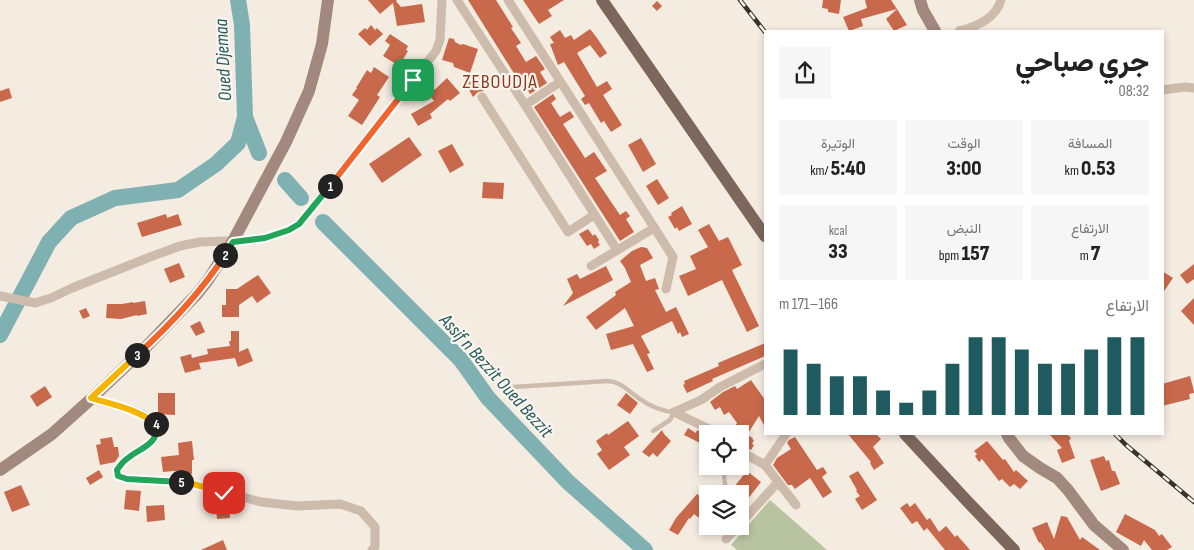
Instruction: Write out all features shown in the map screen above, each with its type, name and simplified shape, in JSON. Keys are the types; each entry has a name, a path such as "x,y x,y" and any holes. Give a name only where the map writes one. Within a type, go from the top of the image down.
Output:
{"main road":[{"path":"0,470 52,434 145,348 208,280 233,242 286,142 309,91 322,44 328,0"},
{"path":"602,0 764,235"},
{"path":"920,0 923,10 934,30"},
{"path":"906,435 1014,550"},
{"path":"1008,435 1023,456 1057,478 1094,525 1123,550"}],"street":[{"path":"0,296 35,302 51,298 180,246 200,242 233,242 271,237 299,224 436,51 440,40 442,0"},
{"path":"457,0 617,250"},
{"path":"508,0 672,257 666,289"},
{"path":"963,30 974,27 994,13 1002,0"},
{"path":"525,105 560,82"},
{"path":"1164,90 1185,87 1194,88"},
{"path":"482,97 568,232 594,215"},
{"path":"592,266 654,228"},
{"path":"674,412 701,400 720,387 764,365"},
{"path":"91,398 142,414 156,424 158,431 154,439 148,445 125,459 117,470 118,476 127,479 172,480 190,483 261,502 297,506 340,504 361,511 375,527 375,547 372,550"},
{"path":"674,412 701,425"},
{"path":"765,465 785,435"},
{"path":"749,456 765,465 796,505"},
{"path":"749,514 778,482"},
{"path":"726,539 730,535"}],"lane":[{"path":"513,387 615,381 648,405 674,412 670,420 653,431"}],"green space":[{"path":"770,500 827,550 737,550 731,545 740,535 749,535 749,524"}],"building":[{"path":"368,0 397,0 401,7 422,4 425,22 397,26 393,3 380,14"},
{"path":"468,0 496,0 521,43 516,46 526,62 536,56 545,69 540,72 547,83 530,94 527,89 524,91"},
{"path":"523,0 564,0 548,10 552,16 539,24"},
{"path":"823,0 841,0 839,14 828,12 828,9 822,8"},
{"path":"865,0 891,0 897,9 861,19 863,26 849,30 843,17 867,8"},
{"path":"657,1 662,6 657,11 652,6"},
{"path":"897,9 907,25 893,30 886,19"},
{"path":"371,25 375,30 377,28 383,34 370,46 358,34 365,28 367,30"},
{"path":"590,29 607,53 600,58 590,45 577,53 597,87 607,81 612,89 603,95 622,125 611,132 604,121 601,123 589,103 585,105 581,99 585,96 564,62 558,65 550,44 554,43 550,37 560,30 565,38 571,35 574,40"},
{"path":"390,34 408,46 406,50 408,51 402,61 400,59 396,64 383,56 390,45 385,41"},
{"path":"449,38 454,39 455,42 461,45 478,49 470,73 454,67 453,63 442,60"},
{"path":"374,67 389,77 377,95 380,97 362,125 348,116 359,100 352,95 367,70 371,73"},
{"path":"483,74 491,86 478,92 473,97 466,84"},
{"path":"447,78 460,93 450,101 448,99 430,114 432,118 418,126 411,114 434,101 429,95"},
{"path":"9,88 12,98 0,102 0,91"},
{"path":"553,94 556,99 551,103 560,117 570,111 574,117 563,124 585,158 594,152 607,171 595,178 620,215 626,211 630,216 626,219 634,232 620,241 534,107"},
{"path":"409,137 422,155 382,183 369,164"},
{"path":"641,138 656,164 643,172 628,145"},
{"path":"452,144 464,165 450,173 438,151"},
{"path":"657,179 669,198 658,205 646,186"},
{"path":"483,182 504,183 503,199 482,198"},
{"path":"682,206 692,224 679,231 677,227 675,229 668,217"},
{"path":"166,214 167,218 178,214 182,225 142,237 137,223"},
{"path":"709,224 719,241 728,237 742,265 732,270 759,326 747,332 722,280 688,296 679,276 696,269 690,256 708,247 698,230"},
{"path":"588,229 599,240 600,245 594,249 591,244 587,246 579,234"},
{"path":"641,247 647,248 653,258 640,265 646,281 655,278 659,289 655,290 666,312 676,307 689,334 682,337 680,332 678,334 672,321 641,336 650,353 647,354 654,369 647,372 633,344 611,350 606,334 634,326 625,308 596,330 586,317 616,295 615,292 631,282 620,261 632,251"},
{"path":"179,263 185,277 170,283 164,269"},
{"path":"1194,264 1194,279 1187,284 1180,275"},
{"path":"606,266 613,280 563,306 573,293 567,279 577,274 580,279"},
{"path":"1164,272 1173,278 1164,291"},
{"path":"258,275 271,293 257,303 252,296 239,305 239,317 222,317 222,305 226,305 226,289 237,289"},
{"path":"1194,298 1194,325 1181,311"},
{"path":"145,301 147,314 121,319 106,318 107,304"},
{"path":"86,308 90,316 83,319 79,311"},
{"path":"200,321 205,332 196,336 190,326"},
{"path":"231,331 239,331 239,352 248,348 253,361 238,367 235,358 199,363 201,369 185,373 180,357 191,354 192,358 208,354 207,349 230,346"},
{"path":"764,343 764,356 712,379 713,381 687,393 683,385 685,384 684,381 719,366 718,363"},
{"path":"1190,376 1194,393 1189,394 1190,399 1164,406 1164,383"},
{"path":"751,380 764,399 764,425 759,416 749,432 749,425 736,425 737,423 729,412 724,415 720,407 715,410 710,402 735,386 737,389"},
{"path":"45,386 52,397 37,407 30,396"},
{"path":"158,393 175,393 175,415 158,414"},
{"path":"626,393 638,403 630,414 617,405"},
{"path":"628,421 639,436 624,447 630,455 609,470 597,454 602,450 596,441"},
{"path":"688,428 696,433 697,430 699,431 699,442 684,435"},
{"path":"662,430 671,441 657,457 653,453 649,457 642,452"},
{"path":"849,435 877,435 881,439 873,447 884,463 874,470 871,462"},
{"path":"1050,435 1068,435 1071,438 1069,441 1075,458 1062,463 1057,450 1062,448"},
{"path":"749,436 754,440 751,450 749,449"},
{"path":"112,437 114,447 118,447 119,456 115,462 100,465 96,445 101,444 100,439"},
{"path":"795,437 817,470 823,467 827,473 822,477 832,492 823,498 810,478 795,489 792,485 788,485 773,465 777,458 791,449 787,443"},
{"path":"192,441 194,460 192,460 192,474 185,474 185,470 163,472 161,457 179,455 178,443"},
{"path":"987,441 1003,460 1005,459 1014,472 1016,470 1028,481 1020,489 1014,484 1010,487 1002,479 999,481 982,459 979,462 974,451"},
{"path":"1104,456 1106,461 1109,460 1112,471 1115,471 1120,484 1101,491 1090,460"},
{"path":"99,470 103,477 90,485 86,478"},
{"path":"858,471 877,500 862,510 855,499 860,496 849,476"},
{"path":"749,473 761,482 749,497 749,485 735,485 744,475 749,475"},
{"path":"21,485 30,505 12,512 4,492"},
{"path":"126,490 141,491 139,511 124,509"},
{"path":"697,494 699,496 699,518 694,514 689,518 678,535 669,530 676,518"},
{"path":"907,503 910,507 915,503 927,520 930,518 939,532 946,526 970,550 945,550 927,528 924,531 917,521 912,524 900,508"},
{"path":"164,505 165,520 147,522 146,506"},
{"path":"229,507 230,518 217,519 216,509"},
{"path":"1125,514 1155,530 1159,536 1162,534 1172,547 1167,550 1152,550 1144,540 1141,546 1116,532"},
{"path":"1061,516 1067,517 1080,540 1082,537 1100,550 1045,550 1039,543 1032,528 1047,522 1054,539"},
{"path":"223,540 227,550 201,550"}],"waterway":[{"name":"Oued Djemaa","path":"0,335 49,242 71,218 115,198 178,190 216,164 238,143 245,117 242,25 238,0"},
{"path":"245,117 259,153"},
{"path":"285,180 301,198"},
{"name":"Assif n Bezzit Oued Bezzit","path":"323,222 461,360 488,398 568,482 645,550"}],"railway":[{"path":"740,0 764,31"},
{"path":"1116,435 1194,502"}],"district":[{"name":"ZEBOUDJA","path":"500,81"}],"route":[{"path":"224,493 172,480 127,479 118,476 117,470 125,459 148,445 154,439 158,431 156,424 142,414 91,398 145,348 197,294 233,242 276,236 299,224 413,80"}]}
